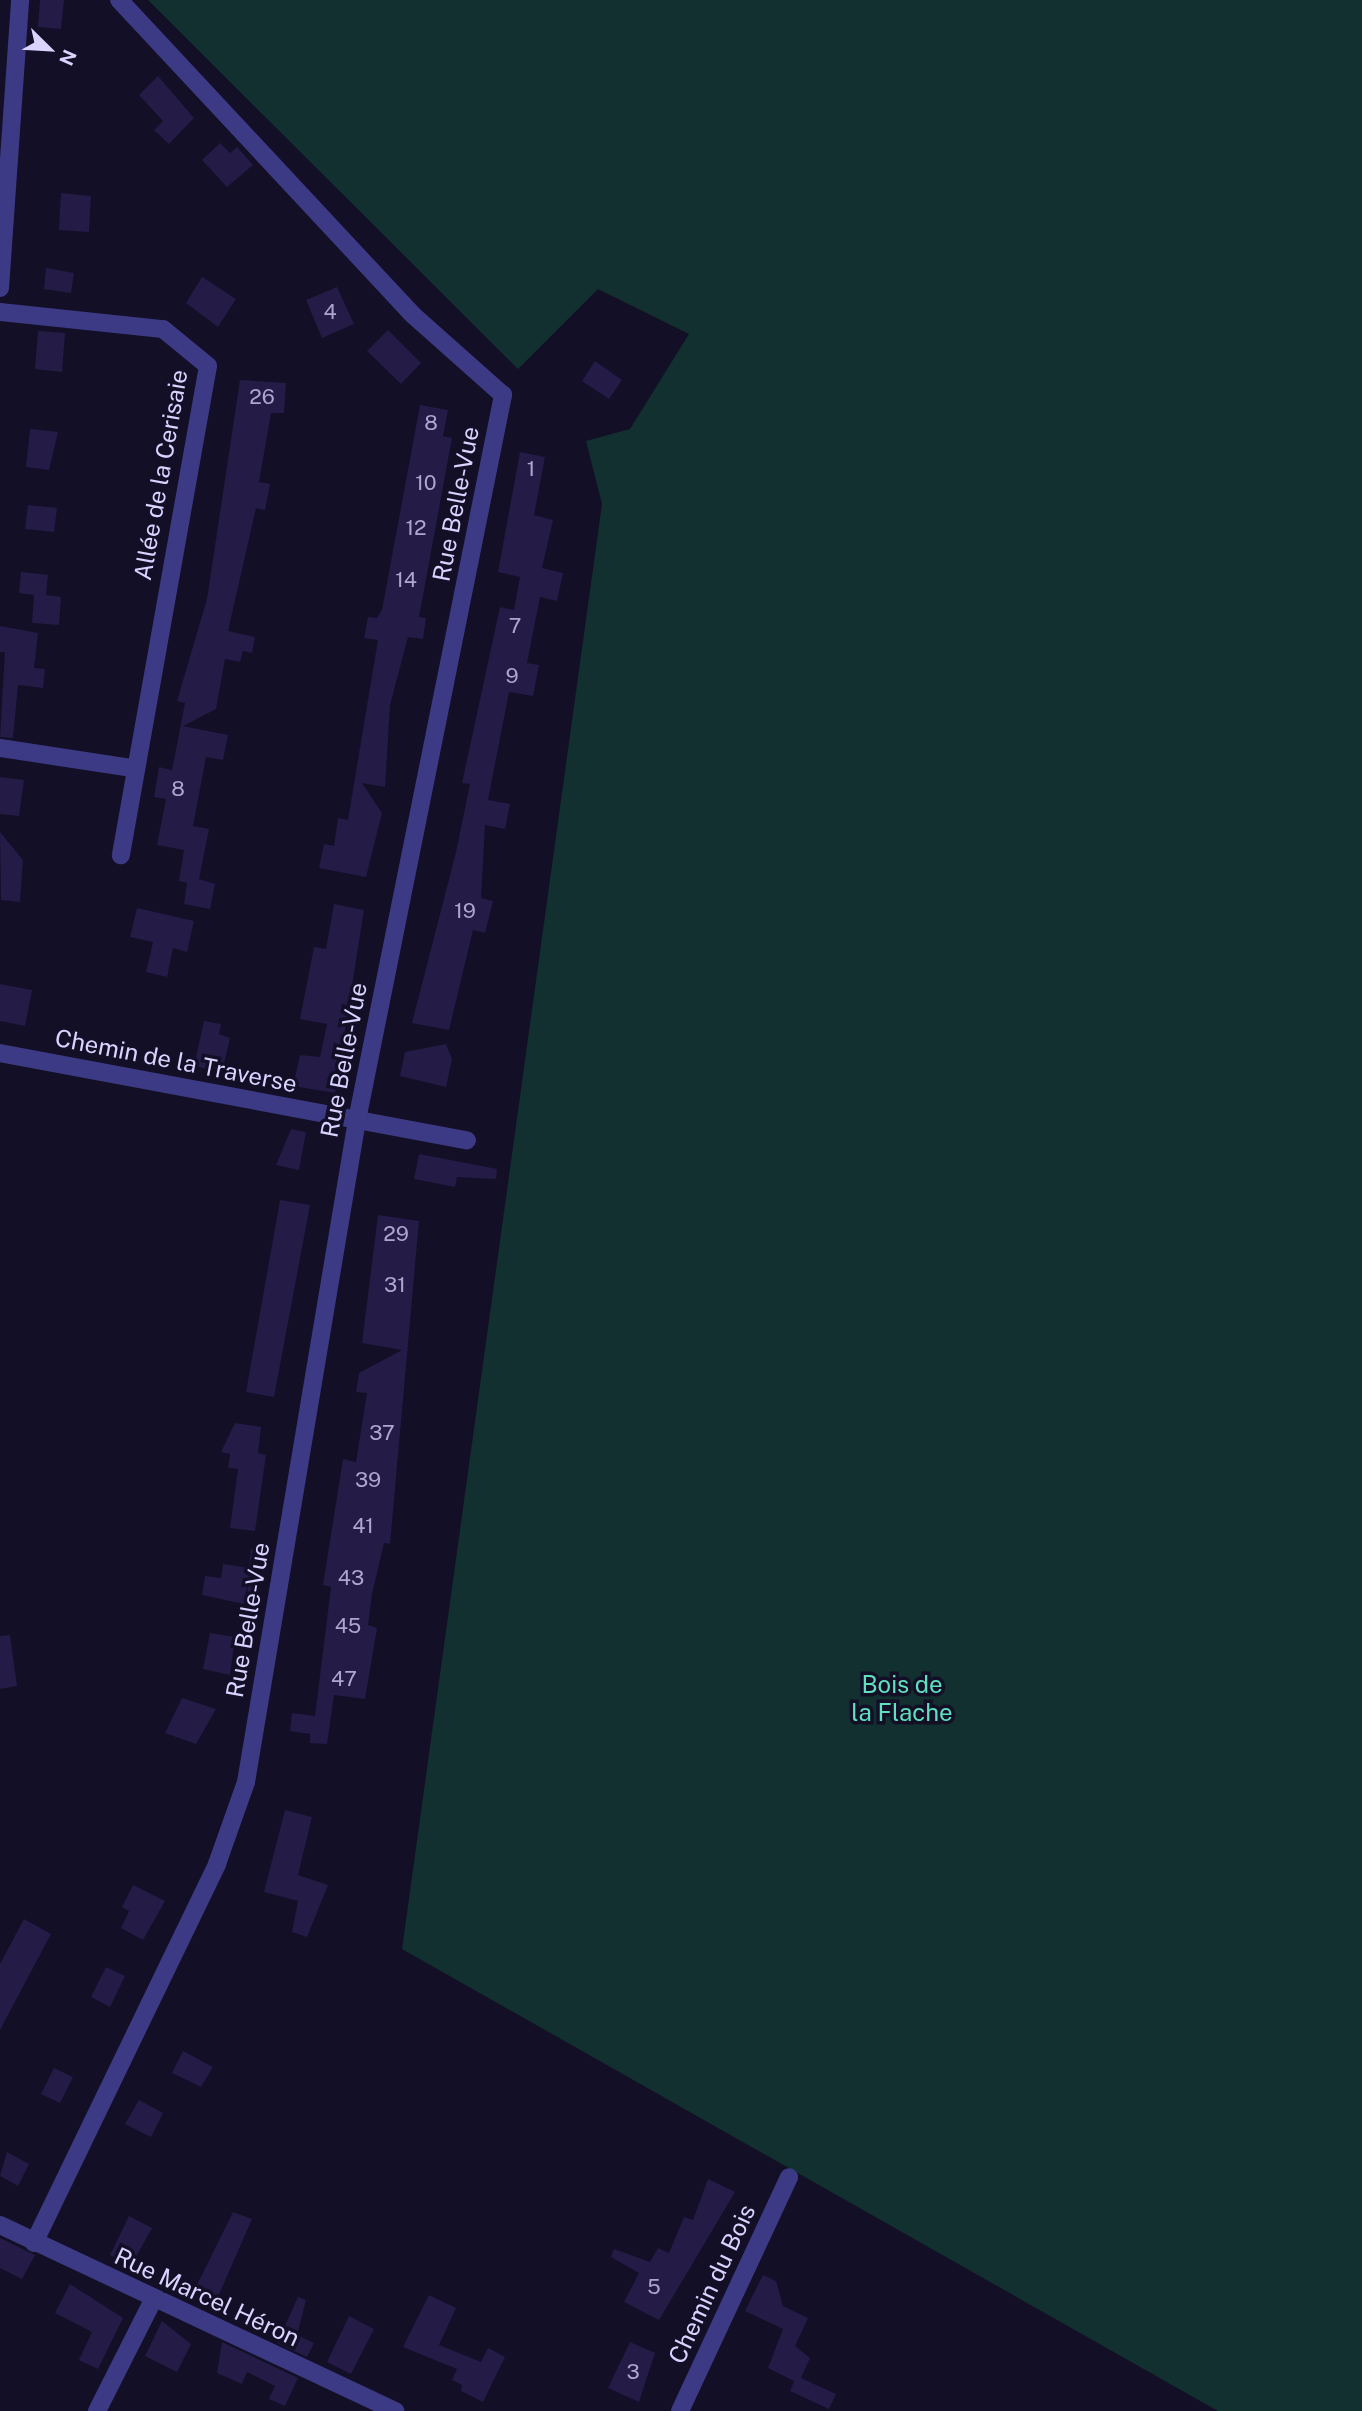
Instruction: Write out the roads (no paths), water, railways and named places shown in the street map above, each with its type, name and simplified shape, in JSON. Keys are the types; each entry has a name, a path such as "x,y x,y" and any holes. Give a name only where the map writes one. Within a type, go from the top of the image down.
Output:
{"street":[{"path":"0,288 20,0"},
{"name":"Rue Belle-Vue","path":"34,2243 217,1864 246,1782 357,1120 503,395 413,315 119,0"},
{"name":"Allée de la Cerisaie","path":"0,312 163,329 208,366 133,768 121,855"},
{"path":"0,748 133,768"},
{"name":"Chemin de la Traverse","path":"0,1052 467,1140"},
{"name":"Chemin du Bois","path":"680,2411 789,2177"},
{"name":"Rue Marcel Héron","path":"0,2225 153,2300 395,2411"},
{"path":"97,2411 153,2300"}],"park label":[{"name":"Bois de la Flache","path":"902,1699"}]}
